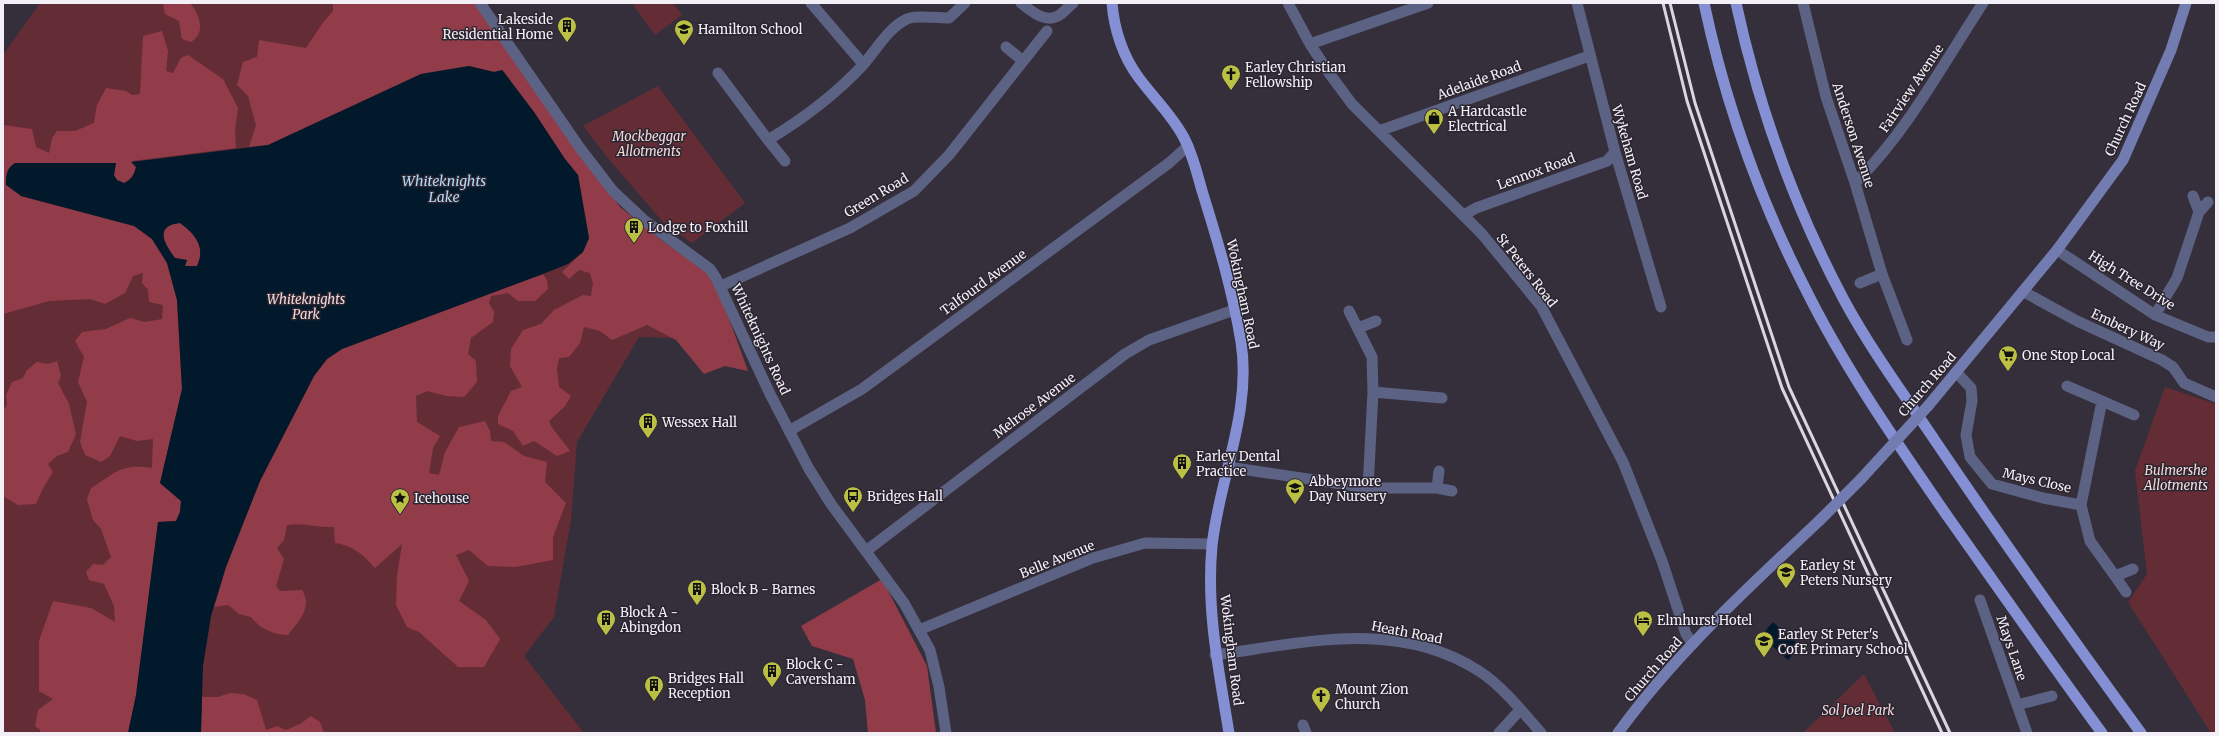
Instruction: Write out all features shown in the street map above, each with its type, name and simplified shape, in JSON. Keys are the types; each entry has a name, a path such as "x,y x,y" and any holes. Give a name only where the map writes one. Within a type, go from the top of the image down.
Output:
{"main road":[{"name":"Wokingham Road","path":"1112,3 1118,34 1130,63 1140,80 1171,117 1188,146 1216,235 1241,343 1243,365 1240,408 1212,544 1210,602 1215,655 1229,733"},
{"path":"1704,3 1726,92 1753,170 1786,249 1830,334 1909,461 2102,733"},
{"path":"1736,3 1757,84 1785,166 1802,210 1845,300 1896,382 1983,512 2141,733"},
{"name":"Church Road","path":"1618,733 1643,699 1693,644 1861,479 1928,406 2024,292 2057,250 2123,160 2171,50 2186,3"}],"street":[{"name":"Whiteknights Road","path":"480,3 583,153 613,192 645,221 710,269 721,286 809,469 831,504 904,603 919,630 932,657 939,687 946,733"},
{"path":"811,3 863,64"},
{"path":"768,140 805,118 863,64 879,44 901,22 909,18 949,18 965,3"},
{"path":"1021,3 1041,18 1050,18 1060,15 1073,3"},
{"name":"St Peters Road","path":"1288,3 1310,44 1352,104 1464,215 1541,306 1623,462 1662,561 1686,634 1693,644"},
{"path":"1310,44 1428,3"},
{"name":"Wykeham Road","path":"1577,3 1589,56 1615,152 1661,307"},
{"name":"Anderson Avenue","path":"1803,3 1826,98 1855,183 1882,274 1907,340"},
{"name":"Fairview Avenue","path":"1855,183 1878,161 1942,68 1983,3"},
{"name":"Green Road","path":"721,286 850,228 914,192 949,155 1047,31"},
{"path":"1006,47 1023,61"},
{"name":"Adelaide Road","path":"1379,131 1589,56"},
{"path":"718,73 785,161"},
{"name":"Talfourd Avenue","path":"789,430 862,389 1169,163 1188,146"},
{"name":"Lennox Road","path":"1464,215 1476,208 1607,161 1615,152"},
{"path":"2193,196 2198,212"},
{"path":"2155,315 2177,278 2198,212 2208,202"},
{"name":"High Tree Drive","path":"2057,250 2155,315 2208,337 2216,337"},
{"path":"1860,282 1882,274"},
{"name":"Embery Way","path":"2024,292 2077,321 2162,360 2173,367 2184,383 2216,397"},
{"name":"Melrose Avenue","path":"866,551 1125,354 1149,340 1234,310"},
{"path":"1350,311 1372,357 1374,392 1368,488"},
{"path":"1358,328 1376,321"},
{"name":"Mays Close","path":"1956,372 1971,388 1972,401 1966,435 1970,457 1992,484 2043,498 2082,505"},
{"path":"2067,386 2134,415"},
{"path":"1374,392 1442,398"},
{"name":"Mays Close","path":"2102,401 2082,505 2090,541 2126,592"},
{"path":"1228,467 1368,488 1437,488 1452,491"},
{"path":"1437,488 1438,471"},
{"name":"Belle Avenue","path":"919,630 1101,556 1145,543 1212,544"},
{"path":"2115,576 2133,569"},
{"name":"Mays Lane","path":"1980,600 2018,705 2026,733"},
{"name":"Heath Road","path":"1215,655 1332,638 1373,638 1421,647 1452,656 1480,672 1520,710 1541,733"},
{"path":"2018,705 2052,696"},
{"path":"1499,733 1520,710"}],"green space":[{"name":"Whiteknights Park","path":"40,3 476,3 620,207 662,241 687,256 736,340 639,337 577,442 571,520 554,617 524,656 584,733 3,733 3,55"},
{"path":"632,3 673,3 682,15 655,35"},
{"name":"Mockbeggar Allotments","path":"658,86 745,203 692,243 663,222 612,163 583,126"},
{"name":"Bulmershe Allotments","path":"2165,387 2216,404 2216,733 2211,733 2128,602 2147,574 2135,471"},
{"name":"Sol Joel Park","path":"1864,674 1895,733 1803,733"}],"shaded area":[{"path":"163,3 190,3 199,18 200,29 196,38 191,42 182,39 179,21 165,14"},
{"path":"333,3 476,3 620,207 662,241 707,271 718,288 748,371 725,366 704,374 676,340 647,325 612,340 600,331 584,327 580,343 569,357 559,358 557,369 559,387 571,396 565,406 549,421 551,426 570,451 557,456 534,441 523,446 513,431 498,424 498,416 511,391 522,387 510,366 511,349 523,330 541,324 554,310 583,295 591,296 593,284 590,273 579,270 569,279 562,272 583,252 589,238 578,175 565,159 534,112 503,70 494,72 469,66 421,74 268,145 249,147 256,125 248,96 237,85 243,62 257,57 259,40 306,48 322,24 333,11"},
{"path":"162,31 168,51 166,71 173,73 181,58 188,55 223,79 238,108 235,130 236,148 132,161 136,167 131,178 124,183 117,180 114,175 116,163 15,163 21,196 134,226 152,239 167,263 177,300 182,389 160,483 181,501 180,512 176,521 158,522 136,695 128,733 40,733 40,730 35,726 38,710 53,699 39,691 39,641 53,601 91,608 115,622 114,606 104,584 89,580 86,572 93,564 103,565 111,557 101,529 93,520 87,499 91,488 119,470 125,468 152,468 153,439 137,441 120,436 110,456 101,462 85,455 80,442 87,402 78,382 84,357 75,341 82,332 106,329 130,318 145,322 162,319 163,305 149,302 148,290 142,283 143,273 133,276 125,293 105,304 90,299 49,301 3,314 3,125 32,129 36,147 49,153 52,138 57,131 75,131 94,123 97,105 106,88 126,91 132,95 140,94 143,36"},
{"path":"180,222 191,231 200,246 200,259 197,266 185,266 187,260 175,258 167,247 164,232 172,224"},
{"path":"543,274 547,280 548,289 535,301 518,301 508,293 491,296 489,303 494,312 493,322 471,338 468,354 476,361 477,382 464,397 446,396 427,391 416,396 417,422 440,436 433,448 429,473 439,475 445,452 459,427 485,421 490,431 491,441 504,442 524,456 547,462 545,482 566,503 553,537 553,560 515,567 488,566 469,550 456,555 469,581 459,601 486,620 500,639 484,667 458,667 419,632 407,627 396,605 397,576 402,544 375,568 357,551 342,544 335,543 334,527 299,524 287,525 284,540 277,548 284,559 276,586 280,591 302,590 306,602 303,614 288,635 278,634 263,628 251,617 239,614 228,605 214,607 226,567 260,481 314,376 327,359 342,349"},
{"path":"57,361 61,376 58,383 69,404 76,434 68,452 57,456 48,464 53,472 42,490 36,504 18,505 3,496 3,410 7,405 6,395 12,382 23,378 27,370 37,362 48,364"},
{"path":"882,579 927,666 936,733 868,733 865,700 853,659 812,646 801,626"},
{"path":"230,693 243,694 257,700 266,730 277,726 286,730 300,724 311,716 320,722 324,733 201,733 202,697 218,697"}],"water":[{"name":"Whiteknights Lake","path":"469,66 494,72 502,70 534,112 565,159 578,175 589,238 583,252 568,264 342,349 327,359 314,376 260,481 226,567 211,616 203,666 201,733 128,733 136,695 158,522 176,521 180,512 181,501 160,483 182,389 177,300 167,263 152,239 134,226 21,196 6,185 6,175 8,170 15,163 116,163 114,175 117,180 124,183 131,178 136,167 131,162 268,145 421,74","holes":["180,223 194,236 200,247 197,266 185,266 187,260 175,258 167,247 164,231 172,225"]},
{"path":"1773,622 1800,646 1788,660 1761,636"}],"railway":[{"path":"1663,3 1687,101 1782,388 1942,733"},
{"path":"1670,3 1695,103 1789,387 1950,733"}],"place":[{"name":"Lakeside Residential Home","path":"567,43"},
{"name":"Hamilton School","path":"684,46"},
{"name":"Earley Christian Fellowship","path":"1231,91"},
{"name":"A Hardcastle Electrical","path":"1434,135"},
{"name":"Lodge to Foxhill","path":"634,244"},
{"name":"One Stop Local","path":"2008,372"},
{"name":"Wessex Hall","path":"648,439"},
{"name":"Earley Dental Practice","path":"1182,480"},
{"name":"Abbeymore Day Nursery","path":"1295,505"},
{"name":"Bridges Hall","path":"853,513"},
{"name":"Icehouse","path":"400,515"},
{"name":"Earley St Peters Nursery","path":"1786,589"},
{"name":"Block B - Barnes","path":"697,606"},
{"name":"Block A - Abingdon","path":"606,636"},
{"name":"Elmhurst Hotel","path":"1643,637"},
{"name":"Earley St Peter's CofE Primary School","path":"1764,658"},
{"name":"Block C - Caversham","path":"772,688"},
{"name":"Bridges Hall Reception","path":"654,702"},
{"name":"Mount Zion Church","path":"1321,713"}]}
